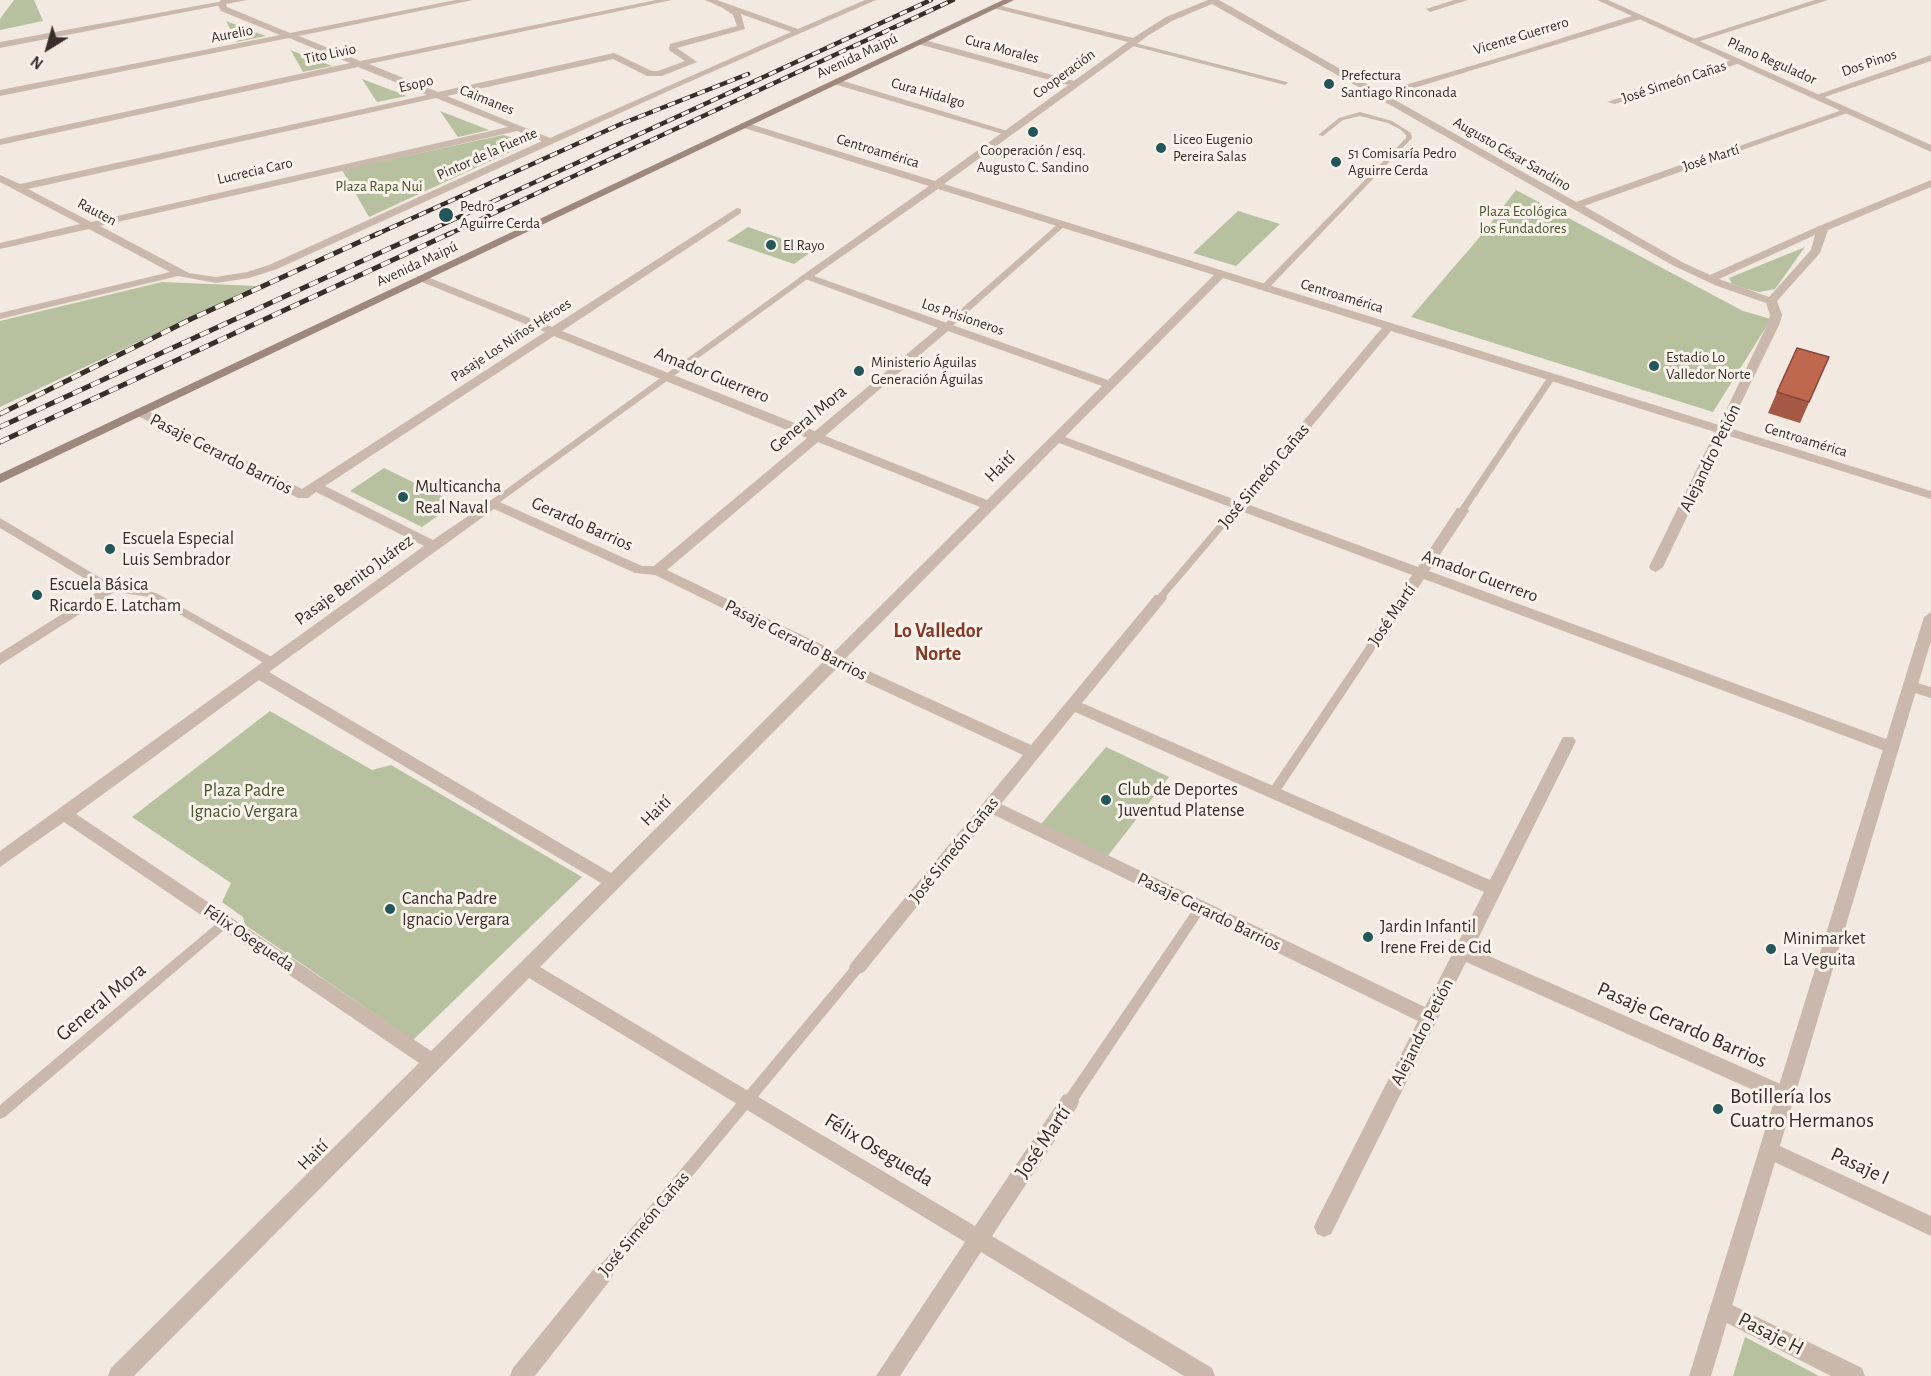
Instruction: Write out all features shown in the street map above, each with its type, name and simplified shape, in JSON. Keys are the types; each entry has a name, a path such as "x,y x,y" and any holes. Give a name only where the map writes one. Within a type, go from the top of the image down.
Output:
{"main road":[{"name":"Avenida Maipú","path":"0,479 1010,0"}],"street":[{"path":"0,36 192,0"},
{"path":"0,45 243,0"},
{"name":"Aurelio","path":"0,93 469,0"},
{"name":"Tito Livio","path":"0,142 358,64 668,0"},
{"path":"709,0 798,31"},
{"name":"Pintor de la Fuente","path":"0,316 179,273 195,278 216,280 261,272 550,141 872,0"},
{"name":"Cooperación","path":"937,185 1133,42 1169,19 1214,0"},
{"name":"Augusto César Sandino","path":"1214,0 1379,96 1710,279 1771,301"},
{"path":"1430,9 1464,0"},
{"name":"Plano Regulador","path":"1601,0 1931,149"},
{"path":"1691,40 1824,0"},
{"name":"Caimanes","path":"223,2 224,9 550,141"},
{"path":"996,6 1133,42"},
{"name":"Esopo","path":"18,188 614,56 650,74 659,74 692,62 672,48 673,46 742,27 737,14 727,7"},
{"name":"Vicente Guerrero","path":"1379,96 1638,17"},
{"name":"Cura Morales","path":"921,42 1075,84"},
{"name":"Dos Pinos","path":"1816,97 1931,58"},
{"name":"José Simeón Cañas","path":"1612,102 1737,61"},
{"name":"Cura Hidalgo","path":"837,82 1009,133"},
{"name":"José Martí","path":"1575,206 1848,111"},
{"name":"Centroamérica","path":"744,125 1931,495"},
{"name":"Lucrecia Caro","path":"0,246 517,128"},
{"name":"Rauten","path":"0,178 179,273"},
{"path":"1710,279 1931,183"},
{"name":"Pasaje Benito Juárez","path":"806,277 937,185"},
{"name":"Pasaje Los Niños Héroes","path":"303,495 737,211"},
{"path":"1771,301 1816,251 1823,228"},
{"name":"Haití","path":"119,1376 1221,274"},
{"name":"Los Prisioneros","path":"806,277 1110,385"},
{"name":"Amador Guerrero","path":"421,278 989,506"},
{"name":"Alejandro Petión","path":"1656,567 1776,319 1775,308 1771,301"},
{"name":"José Simeón Cañas","path":"1294,440 1389,326"},
{"name":"General Mora","path":"657,571 946,327"},
{"name":"Pasaje Gerardo Barrios","path":"140,412 303,495"},
{"name":"Amador Guerrero","path":"1056,438 1891,747"},
{"name":"Pasaje Gerardo Barrios","path":"316,487 435,546"},
{"name":"Pasaje Benito Juárez","path":"0,860 493,503"},
{"name":"Gerardo Barrios","path":"493,503 640,570 657,571"},
{"name":"José Martí","path":"1373,644 1462,511"},
{"path":"0,522 112,589 0,660"},
{"name":"Pasaje Gerardo Barrios","path":"657,571 821,649 856,672 1033,753"},
{"name":"José Simeón Cañas","path":"858,967 1160,598"},
{"path":"1700,1376 1931,617"},
{"path":"259,673 613,882"},
{"path":"1910,686 1931,693"},
{"path":"1072,705 1494,889"},
{"name":"Alejandro Petión","path":"1324,1227 1568,741"},
{"name":"Pasaje Gerardo Barrios","path":"990,806 1429,1018"},
{"name":"Félix Osegueda","path":"64,814 433,1062"},
{"name":"Pasaje Gerardo Barrios","path":"1462,952 1785,1095"},
{"name":"Félix Osegueda","path":"527,968 748,1099 1204,1376"},
{"name":"José Martí","path":"887,1376 1070,1101"},
{"name":"Pasaje I","path":"1769,1150 1931,1226"},
{"name":"José Simeón Cañas","path":"521,1376 604,1272"},
{"name":"Pasaje H","path":"1720,1309 1854,1376"}],"lane":[{"path":"1133,42 1284,83"},
{"path":"1265,287 1409,138 1409,134 1404,129 1390,122 1360,114 1341,119 1321,135"},
{"name":"General Mora","path":"946,327 1064,224"},
{"name":"Pasaje Benito Juárez","path":"493,503 806,277"},
{"name":"José Martí","path":"1462,511 1552,377"},
{"name":"José Simeón Cañas","path":"1160,598 1294,440"},
{"path":"112,589 153,595 273,663"},
{"name":"José Martí","path":"1273,793 1373,644"},
{"name":"José Martí","path":"1070,1101 1200,908"},
{"name":"General Mora","path":"0,1113 226,922"},
{"name":"José Simeón Cañas","path":"604,1272 858,967"}],"green space":[{"path":"14,0 34,0 43,21 0,30 0,19"},
{"path":"226,21 266,36 237,42"},
{"path":"291,50 332,66 303,72"},
{"path":"362,79 407,96 377,102"},
{"path":"440,111 489,130 458,137"},
{"name":"Plaza Rapa Nui","path":"503,135 517,139 521,147 369,217 342,170"},
{"name":"Estadio Lo Valledor Norte","path":"1516,190 1743,311 1771,319 1713,412 1411,317 1484,232"},
{"path":"1238,211 1280,224 1236,266 1193,253"},
{"name":"El Rayo","path":"748,227 814,250 794,264 727,241"},
{"path":"1805,247 1775,289 1759,292 1732,284 1729,278"},
{"path":"162,282 257,286 0,407 0,321"},
{"name":"Multicancha Real Naval","path":"384,468 456,503 422,527 350,491"},
{"name":"Cancha Padre Ignacio Vergara","path":"270,711 372,770 391,765 582,877 413,1040 245,925 243,917 222,902 231,883 132,817"},
{"name":"Club de Deportes Juventud Platense","path":"1106,747 1169,777 1107,857 1041,824"},
{"path":"1745,1337 1819,1376 1733,1376"}],"building":[{"path":"1797,348 1829,357 1809,402 1777,392"}],"railway":[{"path":"420,235 931,0"},
{"path":"447,235 953,0"},
{"path":"375,235 621,124 748,74"},
{"path":"0,414 191,319 379,233"},
{"path":"0,427 423,233"},
{"path":"0,442 451,233"}],"place":[{"name":"Prefectura Santiago Rinconada","path":"1329,84"},
{"name":"Cooperación / esq. Augusto C. Sandino","path":"1033,132"},
{"name":"Liceo Eugenio Pereira Salas","path":"1161,148"},
{"name":"51 Comisaría Pedro Aguirre Cerda","path":"1336,162"},
{"name":"Pedro Aguirre Cerda","path":"446,215"},
{"name":"El Rayo","path":"771,245"},
{"name":"Estadio Lo Valledor Norte","path":"1654,366"},
{"name":"Ministerio Águilas Generación Águilas","path":"859,371"},
{"name":"Multicancha Real Naval","path":"403,497"},
{"name":"Escuela Especial Luis Sembrador","path":"110,549"},
{"name":"Escuela Básica Ricardo E. Latcham","path":"37,595"},
{"name":"Club de Deportes Juventud Platense","path":"1106,800"},
{"name":"Cancha Padre Ignacio Vergara","path":"390,909"},
{"name":"Jardin Infantil Irene Frei de Cid","path":"1368,937"},
{"name":"Minimarket La Veguita","path":"1771,949"},
{"name":"Botillería los Cuatro Hermanos","path":"1718,1109"}],"district":[{"name":"Lo Valledor Norte","path":"938,642"}],"park label":[{"name":"Plaza Ecológica los Fundadores","path":"1523,220"},
{"name":"Plaza Padre Ignacio Vergara","path":"244,801"}]}
